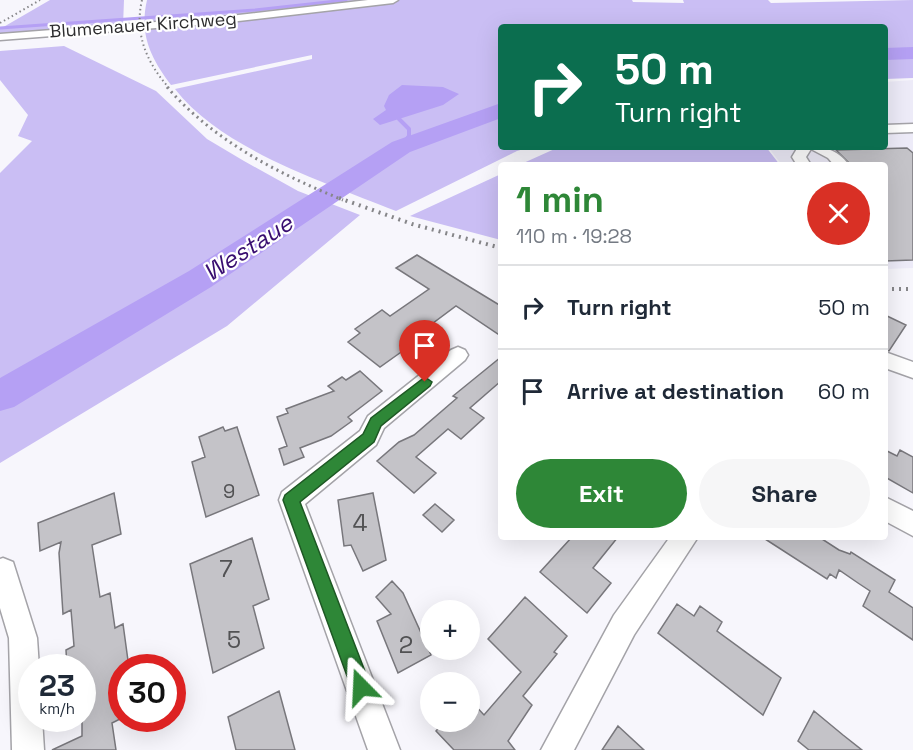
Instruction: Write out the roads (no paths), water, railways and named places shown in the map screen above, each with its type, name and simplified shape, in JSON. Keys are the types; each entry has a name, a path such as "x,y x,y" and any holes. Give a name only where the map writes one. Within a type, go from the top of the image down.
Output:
{"street":[{"name":"Blumenauer Kirchweg","path":"0,37 210,21 393,0"},
{"path":"888,129 913,128"},
{"path":"822,150 833,155 839,162"},
{"path":"384,750 291,500 368,438 376,422 458,355"},
{"path":"888,361 913,370"},
{"path":"888,510 913,524"},
{"path":"557,750 624,625 683,540"},
{"path":"3,571 23,638 28,750"}],"waterway":[{"path":"0,28 255,10 346,0"},
{"name":"Westaue","path":"888,54 913,53"},
{"name":"Westaue","path":"0,396 200,279 401,147 498,111"},
{"path":"399,119 409,129 409,136 401,147"}],"railway":[{"path":"0,23 40,0"},
{"path":"142,0 140,25 144,47 154,68 169,88"},
{"path":"167,87 205,124 248,154 294,179 343,200"},
{"path":"339,198 412,224 498,247"},
{"path":"888,289 913,289"}]}
